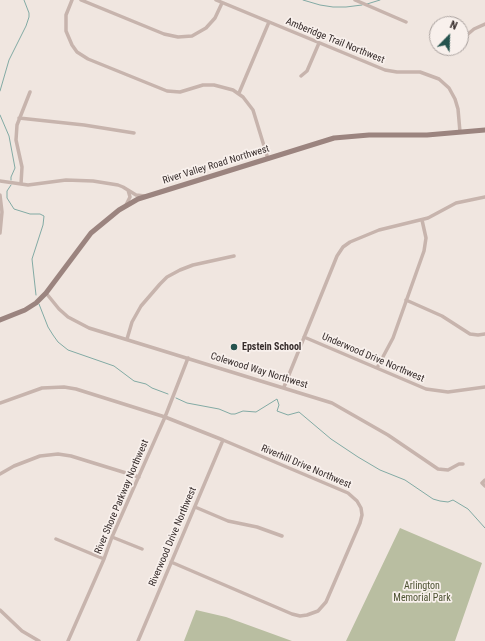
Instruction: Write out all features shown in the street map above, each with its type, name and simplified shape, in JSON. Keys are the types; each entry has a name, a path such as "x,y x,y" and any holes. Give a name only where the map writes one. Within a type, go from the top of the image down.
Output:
{"street":[{"path":"72,0 66,15 66,31 72,45 84,57 167,91 180,92 214,85 227,87 239,93 253,110 268,159"},
{"path":"81,0 164,34 178,37 192,36 206,28 215,18 222,3"},
{"name":"Amberidge Trail Northwest","path":"216,0 385,70 430,74 439,79 449,88 455,99 458,109 460,132"},
{"path":"355,0 406,22"},
{"path":"239,93 269,22"},
{"path":"469,33 485,24"},
{"path":"301,76 307,71 319,43"},
{"path":"21,184 22,166 16,140 17,126 30,92"},
{"path":"19,118 84,125 134,133"},
{"name":"River Valley Road Northwest","path":"0,320 31,307 46,293 91,233 105,220 126,205 146,196 334,138 369,135 426,135 485,130"},
{"path":"0,185 2,181 21,184 36,184 66,180 83,180 118,185 136,195 146,196"},
{"path":"126,205 130,197 127,189"},
{"path":"0,195 2,212 0,233"},
{"path":"284,387 337,256 343,247 350,242 379,230 435,216 456,203 485,197"},
{"path":"377,368 393,338 425,247 426,238 422,220"},
{"path":"127,339 132,322 141,306 167,277 186,267 234,256"},
{"name":"Colewood Way Northwest","path":"46,293 59,309 68,317 89,328 321,398 343,408 388,435 438,470 448,470 459,464 463,464"},
{"path":"406,300 442,316 470,334 485,334"},
{"name":"Underwood Drive Northwest","path":"304,337 431,390 448,392 485,388"},
{"name":"River Shore Parkway Northwest","path":"68,641 165,417 188,358"},
{"path":"0,404 42,388 64,387 76,389 165,417"},
{"name":"Riverhill Drive Northwest","path":"165,417 352,495 361,508 362,515 360,523 326,602 318,611 307,615 300,616 292,614 171,562"},
{"name":"Riverwood Drive Northwest","path":"138,641 223,440"},
{"path":"0,474 14,466 40,456 58,454 71,456 139,477"},
{"path":"194,507 228,521 257,527 282,536"},
{"path":"112,537 142,550"},
{"path":"56,539 104,558"},
{"path":"0,610 22,631 39,641"}],"green space":[{"name":"Arlington Memorial Park","path":"400,528 482,563 455,641 346,641"},
{"path":"196,610 226,617 292,641 184,641"}],"waterway":[{"path":"0,91 9,60 29,17 24,0"},
{"path":"303,0 333,7 362,5"},
{"path":"367,4 380,0"},
{"path":"0,115 9,136 15,168 11,180"},
{"path":"11,185 7,191 7,198 14,209 30,214 40,214 44,216 43,225 32,259 36,295"},
{"path":"39,304 48,327 53,335 58,342 68,350 114,366 134,381 146,384 168,394"},
{"path":"176,398 187,403 219,409 231,414 243,411 256,412 277,399 279,405 277,411 288,415 299,412 331,439 380,470 405,480 433,499 448,502 453,500 468,509 485,528"}],"place":[{"name":"Epstein School","path":"234,347"}]}
